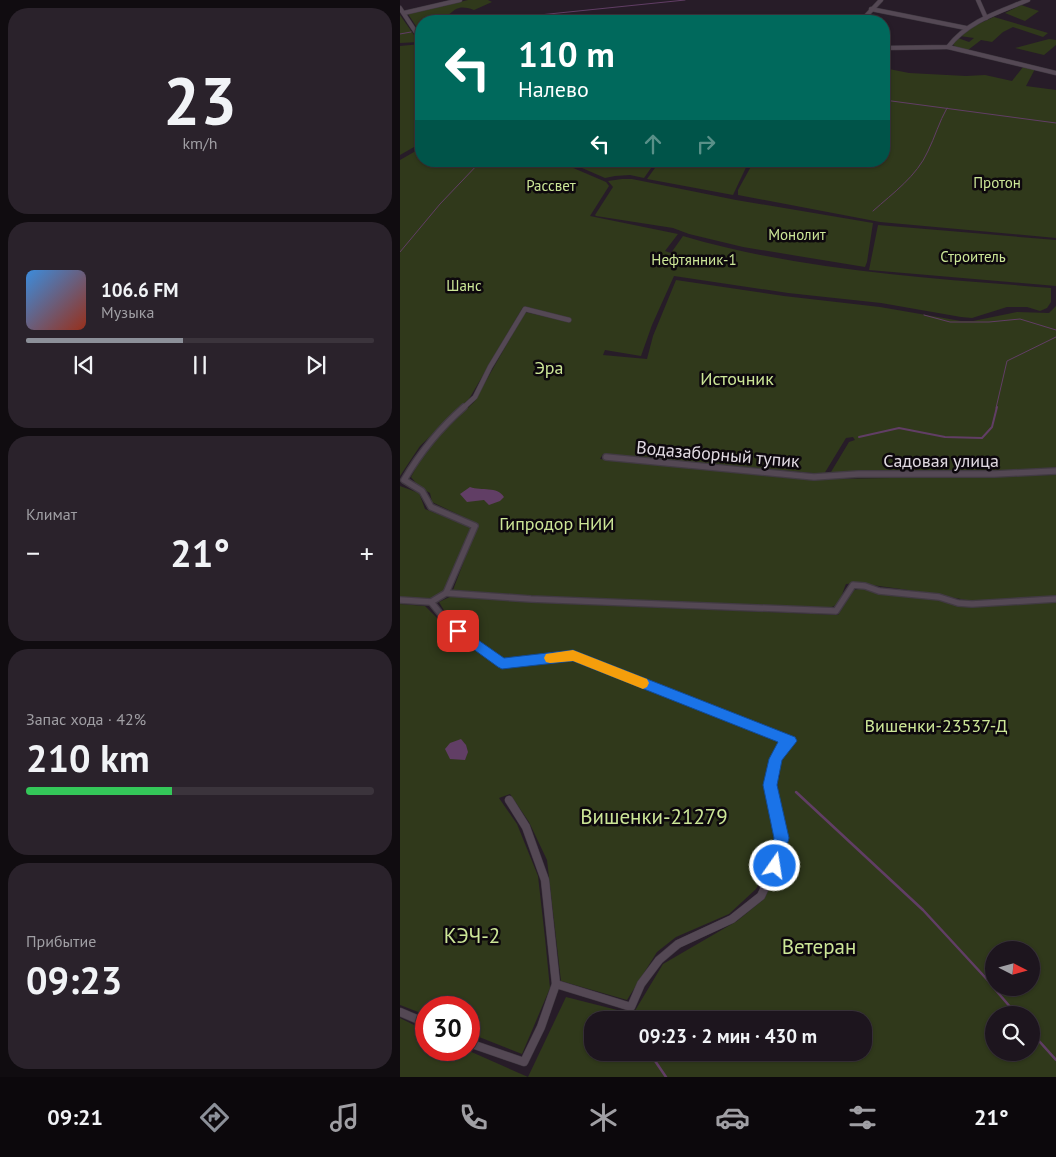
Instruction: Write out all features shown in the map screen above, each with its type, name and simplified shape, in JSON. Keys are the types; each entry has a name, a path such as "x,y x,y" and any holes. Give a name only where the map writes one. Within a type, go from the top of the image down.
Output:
{"street":[{"path":"404,13 460,0"},
{"path":"866,15 881,0"},
{"path":"978,0 986,18"},
{"path":"948,47 955,37 966,28 1028,0"},
{"path":"400,8 415,30"},
{"path":"871,9 966,28"},
{"path":"890,48 948,47 1056,73"},
{"path":"446,593 475,526 431,507 422,491 404,480 421,452 448,421 475,397 490,367 525,309 569,320"},
{"name":"Водазаборный тупик","path":"606,457 785,475 827,476"},
{"name":"Садовая улица","path":"827,476 1056,471"},
{"path":"400,600 431,602 446,593 531,599 836,611 853,585 865,586 879,591 938,597 958,603 972,604 1056,599"},
{"path":"431,602 447,622 502,664 573,655 790,741 785,744 776,759 770,785 782,838 775,866 761,896 732,919 678,944 672,949 660,960 641,984 631,1007 556,984"},
{"path":"480,1047 524,1062 541,1027 556,984 545,880 526,827 509,800"},
{"path":"400,1012 415,1018"}],"green space":[{"path":"468,0 488,0 492,2 474,10 467,8 457,9 448,15 415,15 415,24 408,14"},
{"path":"1021,5 1039,11 1025,21 1005,13"},
{"path":"400,15 415,36 415,42 400,43"},
{"path":"994,17 1048,33 1043,37 1013,27 1003,32 992,42 981,40 968,50 956,48 953,44 958,38 969,42 974,38 960,36 967,29"},
{"path":"1049,39 1056,40 1056,45 1044,55 1015,48"},
{"path":"415,45 415,146 400,155 400,46"},
{"name":"Протон","path":"1023,67 1035,69 1026,86 1056,90 1056,238 880,222 738,195 738,190 751,167 890,167 890,69 909,73 985,75 1012,81"},
{"path":"415,151 415,167 571,167 606,182 609,186 590,216 678,234 665,251 671,253 683,236 728,248 819,265 912,276 1051,288 1051,302 1047,308 1040,311 1027,307 1007,307 972,318 881,303 788,293 674,276 652,325 641,356 605,350 603,355 647,359 653,336 676,280 784,296 880,307 961,321 973,321 1017,312 1049,313 1056,306 1056,469 1008,472 831,472 849,442 855,440 853,437 846,438 824,474 603,454 600,459 787,478 832,479 1056,475 1056,596 976,602 930,593 857,583 846,584 837,604 830,608 824,608 538,596 453,590 478,524 432,502 430,493 419,487 411,477 427,447 474,402 525,312 569,322 571,320 523,307 469,399 420,446 400,476 400,160"},
{"path":"580,167 652,167 644,178 630,175 605,178"},
{"path":"656,167 746,167 733,195 647,179"},
{"name":"Монолит","path":"632,179 736,200 873,223 867,262 865,267 743,247 689,234 673,228 596,216 613,187 608,181"},
{"name":"Строитель","path":"878,225 1056,240 1056,286 869,270"},
{"path":"400,486 419,493 425,509 471,527 443,592 427,600 400,598"},
{"path":"865,588 934,599 954,605 978,607 1028,601 1056,601 1056,1077 528,1077 566,997 621,1011 584,1011 584,1061 872,1061 872,1011 635,1011 663,964 737,921 764,899 782,864 787,836 777,780 780,776 780,757 784,749 792,743 792,737 704,706 574,652 505,661 451,622 439,602 454,595 548,603 838,615 854,590"},
{"name":"Вишенки-21279","path":"400,604 425,606 444,625 478,648 498,667 570,659 783,740 774,755 765,784 776,837 769,865 756,889 729,914 676,937 657,952 627,1000 561,981 547,860 529,822 510,794 499,798 517,824 538,876 550,988 522,1054 480,1037 480,996 415,996 415,1011 400,1005"},
{"path":"400,1018 415,1026 415,1061 480,1061 480,1056 528,1077 400,1077"}],"shaded area":[{"path":"470,487 497,491 504,497 500,501 489,505 484,500 467,502 460,494"},
{"path":"461,739 466,745 468,752 465,760 450,759 445,749 450,743"}],"waterway":[{"path":"539,15 685,0"},
{"path":"400,34 411,32"},
{"path":"890,101 947,108"},
{"path":"873,211 904,184 918,168 928,151 947,108"},
{"path":"947,108 1056,123"},
{"path":"400,252 440,204 475,167"},
{"path":"924,315 950,322 989,322 1020,319 1056,330"},
{"path":"996,408 1007,361 1056,337"},
{"path":"859,437 899,428 945,437 982,438 992,427 997,407"},
{"path":"796,792 923,910 985,977"},
{"path":"1001,996 1009,1006"},
{"path":"1040,1042 1056,1060"},
{"path":"655,1061 666,1077"}],"slow traffic":[{"path":"550,658 573,655 643,683"}],"route":[{"path":"458,631 502,664 573,655 790,741 779,752 770,785 782,838 775,866"}],"park label":[{"name":"Рассвет","path":"551,185"},
{"name":"Нефтянник-1","path":"694,259"},
{"name":"Шанс","path":"464,285"},
{"name":"Эра","path":"549,367"},
{"name":"Источник","path":"737,378"},
{"name":"Гипродор НИИ","path":"557,523"},
{"name":"Вишенки-23537-Д","path":"936,725"},
{"name":"КЭЧ-2","path":"472,935"},
{"name":"Ветеран","path":"819,946"}]}
